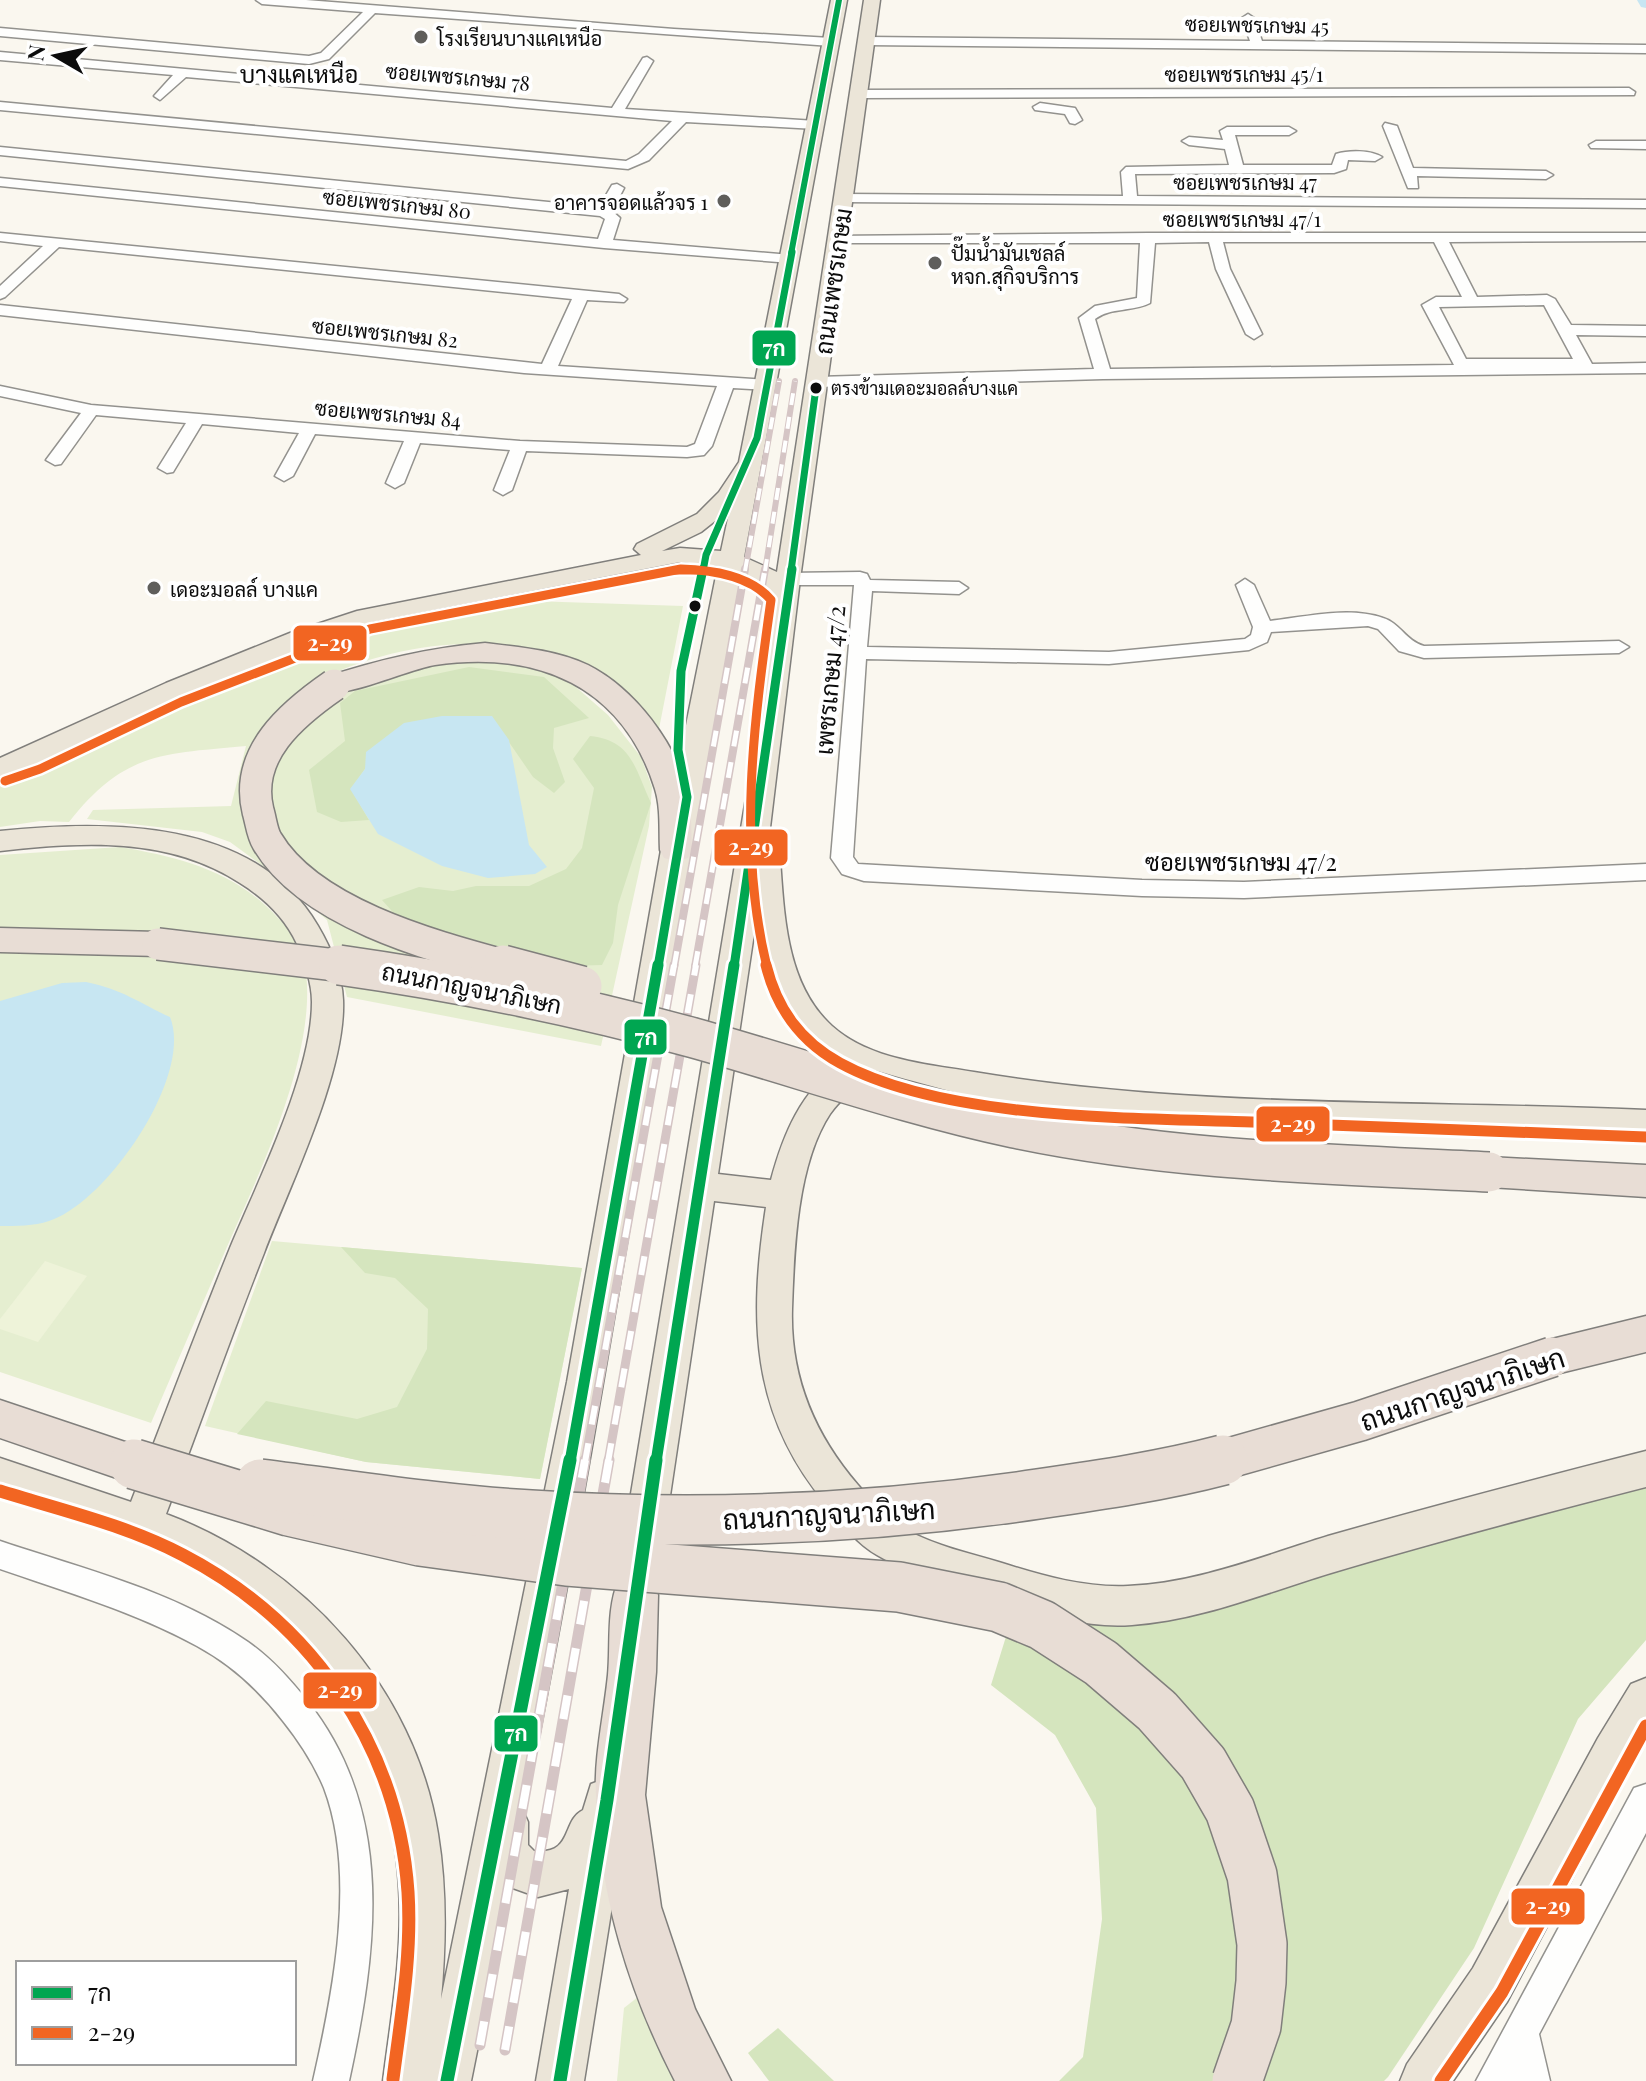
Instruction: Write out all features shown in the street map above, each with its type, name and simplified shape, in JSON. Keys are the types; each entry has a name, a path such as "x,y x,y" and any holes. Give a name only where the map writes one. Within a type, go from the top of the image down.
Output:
{"highway":[{"path":"676,850 672,792 657,754 632,715 603,685 566,666 523,655 446,654 405,660 334,685 278,730 260,759 255,784 255,813 266,843 286,867 312,888 380,926 612,994 818,1076"},
{"name":"ถนนกาญจนาภิเษก","path":"0,940 158,944 266,954 457,981 643,1024 929,1107 1069,1138 1168,1152 1646,1181"},
{"name":"ถนนกาญจนาภิเษก","path":"0,1419 134,1464 380,1500 529,1515 749,1521 884,1514 1004,1500 1164,1474 1358,1421 1552,1357 1646,1334"},
{"path":"134,1464 248,1502 387,1535 517,1555 680,1572 829,1579 931,1590 1014,1612 1096,1656 1173,1728 1192,1751 1219,1787 1247,1852 1263,1929 1261,1998 1249,2057 1237,2081"},
{"path":"635,1595 632,1672 620,1795 635,1907 672,2020 704,2081"}],"main road":[{"name":"ถนนเพชรเกษม","path":"447,2081 586,1382 676,850 839,0"},
{"name":"ถนนเพชรเกษม","path":"560,2081 607,1800 635,1595 764,774 787,588 872,0"},
{"path":"524,583 645,549 683,535 707,520 738,482 757,438"},
{"path":"0,768 34,756 175,689 299,639 366,616 667,555 706,555 733,562 787,588"},
{"path":"764,774 765,847 783,979 799,1012 823,1037 868,1062 999,1090 1145,1106 1646,1123"},
{"path":"0,841 71,835 134,836 183,844 238,865 285,900 303,923 322,969 327,1009 310,1093 142,1524"},
{"path":"868,1062 848,1072 822,1095 802,1128 785,1195 774,1298 776,1368 794,1427 829,1482 879,1534 934,1562 1077,1604 1129,1606 1189,1596 1455,1519 1646,1469"},
{"path":"701,1186 785,1195"},
{"path":"0,1476 198,1546 247,1576 314,1632 349,1670 378,1716 397,1758 417,1836 422,1887 416,2010 407,2081"},
{"path":"1424,2081 1490,1985 1613,1753 1646,1699"},
{"path":"506,1796 506,1850 513,1863 524,1870 545,1875 564,1871 577,1860 607,1800"}],"street":[{"path":"262,0 831,42"},
{"path":"430,13 443,0"},
{"path":"0,32 309,60 325,56 372,9"},
{"path":"1248,18 1257,45"},
{"name":"ซอยเพชรเกษม 45","path":"867,41 1646,49"},
{"name":"ซอยเพชรเกษม 78","path":"0,56 683,118 816,125"},
{"path":"616,112 647,61"},
{"path":"160,96 181,74"},
{"name":"ซอยเพชรเกษม 45/1","path":"858,100 1629,92"},
{"path":"858,100 1051,107 1070,111 1075,120"},
{"path":"0,106 628,165 644,157 683,118"},
{"path":"1390,126 1419,202"},
{"path":"1237,170 1226,133 1230,130 1289,131"},
{"path":"1189,141 1230,145"},
{"path":"1596,145 1646,145"},
{"path":"0,151 604,212 613,218 604,244"},
{"path":"1130,201 1128,172 1131,170 1334,169 1341,166 1344,156 1375,157"},
{"path":"1409,172 1546,175"},
{"name":"ซอยเพชรเกษม 80","path":"0,182 604,244 791,259"},
{"path":"604,212 617,188"},
{"name":"ซอยเพชรเกษม 47","path":"844,198 1646,204"},
{"path":"0,237 619,299"},
{"path":"1103,374 1087,318 1099,309 1138,304 1145,300 1148,237"},
{"path":"1439,237 1472,301"},
{"path":"1215,238 1223,269 1254,334"},
{"name":"ซอยเพชรเกษม 47/1","path":"838,239 1645,239"},
{"path":"0,294 55,243"},
{"path":"548,370 581,297"},
{"path":"1547,300 1566,330 1584,364 1461,364 1430,305 1436,302 1547,300"},
{"name":"ซอยเพชรเกษม 82","path":"0,310 548,370 767,385"},
{"path":"1566,330 1646,331"},
{"path":"817,382 1103,374 1646,368"},
{"name":"ซอยเพชรเกษม 84","path":"0,391 91,410 520,446 698,451 720,394 728,383"},
{"path":"55,460 91,410"},
{"path":"167,468 197,419"},
{"path":"284,476 310,428"},
{"path":"395,483 414,437"},
{"path":"503,490 520,446"},
{"name":"เพชรเกษม 47/2","path":"787,588 860,578 863,585 842,858"},
{"path":"863,585 959,588"},
{"path":"856,653 1109,658 1249,644 1260,638 1263,627 1245,585"},
{"path":"1263,627 1365,619 1385,625 1398,644 1409,650 1424,652 1619,647"},
{"name":"ซอยเพชรเกษม 47/2","path":"842,858 850,869 864,873 1215,889 1399,885 1646,872"},
{"path":"0,1555 117,1596 182,1623 236,1652 284,1694 317,1743 345,1801 355,1877 350,1967 331,2081"},
{"path":"1494,2081 1646,1800"},
{"path":"1521,2035 1532,2081"}],"green space":[{"path":"532,601 683,606 658,734 625,695 604,676 570,660 535,650 498,645 460,644 385,656 315,682 276,711 304,725 335,694 387,671 503,659 534,663 569,681 608,715 641,757 652,787 649,826 601,1046 347,997 327,920 274,874 230,842 202,832 87,819 93,810 231,806 246,746 191,751 147,760 109,781 69,822 40,821 0,827 0,784 209,690 397,624"},
{"path":"469,667 544,677 589,718 554,728 553,748 565,782 554,793 533,777 491,716 365,769 351,789 369,820 341,822 317,812 309,770 345,741 340,703 355,691"},
{"path":"590,736 615,743 624,750 636,768 651,803 618,905 613,943 602,965 570,966 399,919 382,900 419,887 453,891 476,886 529,886 566,869 582,848 594,788 573,759"},
{"path":"120,847 185,861 243,888 261,901 295,936 306,973 306,1013 287,1099 254,1185 151,1423 0,1372 0,855"},
{"path":"272,1241 582,1268 540,1479 366,1462 205,1426"},
{"path":"341,1247 582,1268 540,1479 366,1462 237,1434 266,1401 357,1419 397,1407 427,1349 428,1309 395,1278 365,1273"},
{"path":"45,1261 87,1276 38,1342 0,1329 0,1319"},
{"path":"1646,1485 1646,1640 1578,1719 1474,1948 1388,2077 1384,2081 1059,2081 1083,2057 1102,1919 1096,1808 1055,1735 991,1685 1017,1601 1097,1617"},
{"path":"653,1996 694,2081 617,2081 624,2008 638,1997"},
{"path":"778,2028 834,2081 769,2081 748,2053"}],"water":[{"path":"442,716 492,716 509,740 529,845 547,867 535,874 488,878 442,866 378,834 350,789 365,769 366,752 404,723"},
{"path":"86,982 120,992 170,1017 174,1042 169,1071 157,1103 140,1134 119,1164 95,1190 72,1209 49,1221 0,1226 0,1001 62,983"}],"waterway":[{"path":"1643,0 1646,4"}],"railway":[{"path":"745,571 779,381"},
{"path":"765,571 795,381"},
{"path":"674,967 745,569"},
{"path":"695,967 765,569"},
{"path":"585,1462 674,965"},
{"path":"608,1462 696,965"},
{"path":"480,2045 585,1460"},
{"path":"505,2050 609,1460"}],"transit line":[{"name":"7ก","path":"447,2081 586,1382 687,797 678,750 681,671 706,555 757,438 839,0"},
{"name":"7ก","path":"560,2081 607,1800 635,1595 764,774 816,388"},
{"name":"2-29","path":"5,781 40,769 181,702 370,629 681,569 717,573 755,586 771,600 755,723 751,802 754,883 769,976 780,1006 799,1033 841,1064 875,1078 954,1099 1074,1114 1646,1137"},
{"name":"2-29","path":"0,1491 140,1537 183,1555 230,1582 272,1615 310,1652 342,1693 368,1738 389,1787 402,1838 408,1892 408,1939 393,2079"},
{"name":"2-29","path":"1441,2081 1502,1992 1646,1726"}],"place":[{"name":"โรงเรียนบางแคเหนือ","path":"421,37"},
{"name":"อาคารจอดแล้วจร 1","path":"724,201"},
{"name":"ปั๊มน้ำมันเชลล์ หจก.สุกิจบริการ","path":"935,263"},
{"name":"ตรงข้ามเดอะมอลล์บางแค","path":"816,388"},
{"name":"เดอะมอลล์ บางแค","path":"154,588"}],"district":[{"name":"บางแคเหนือ","path":"299,73"}]}
